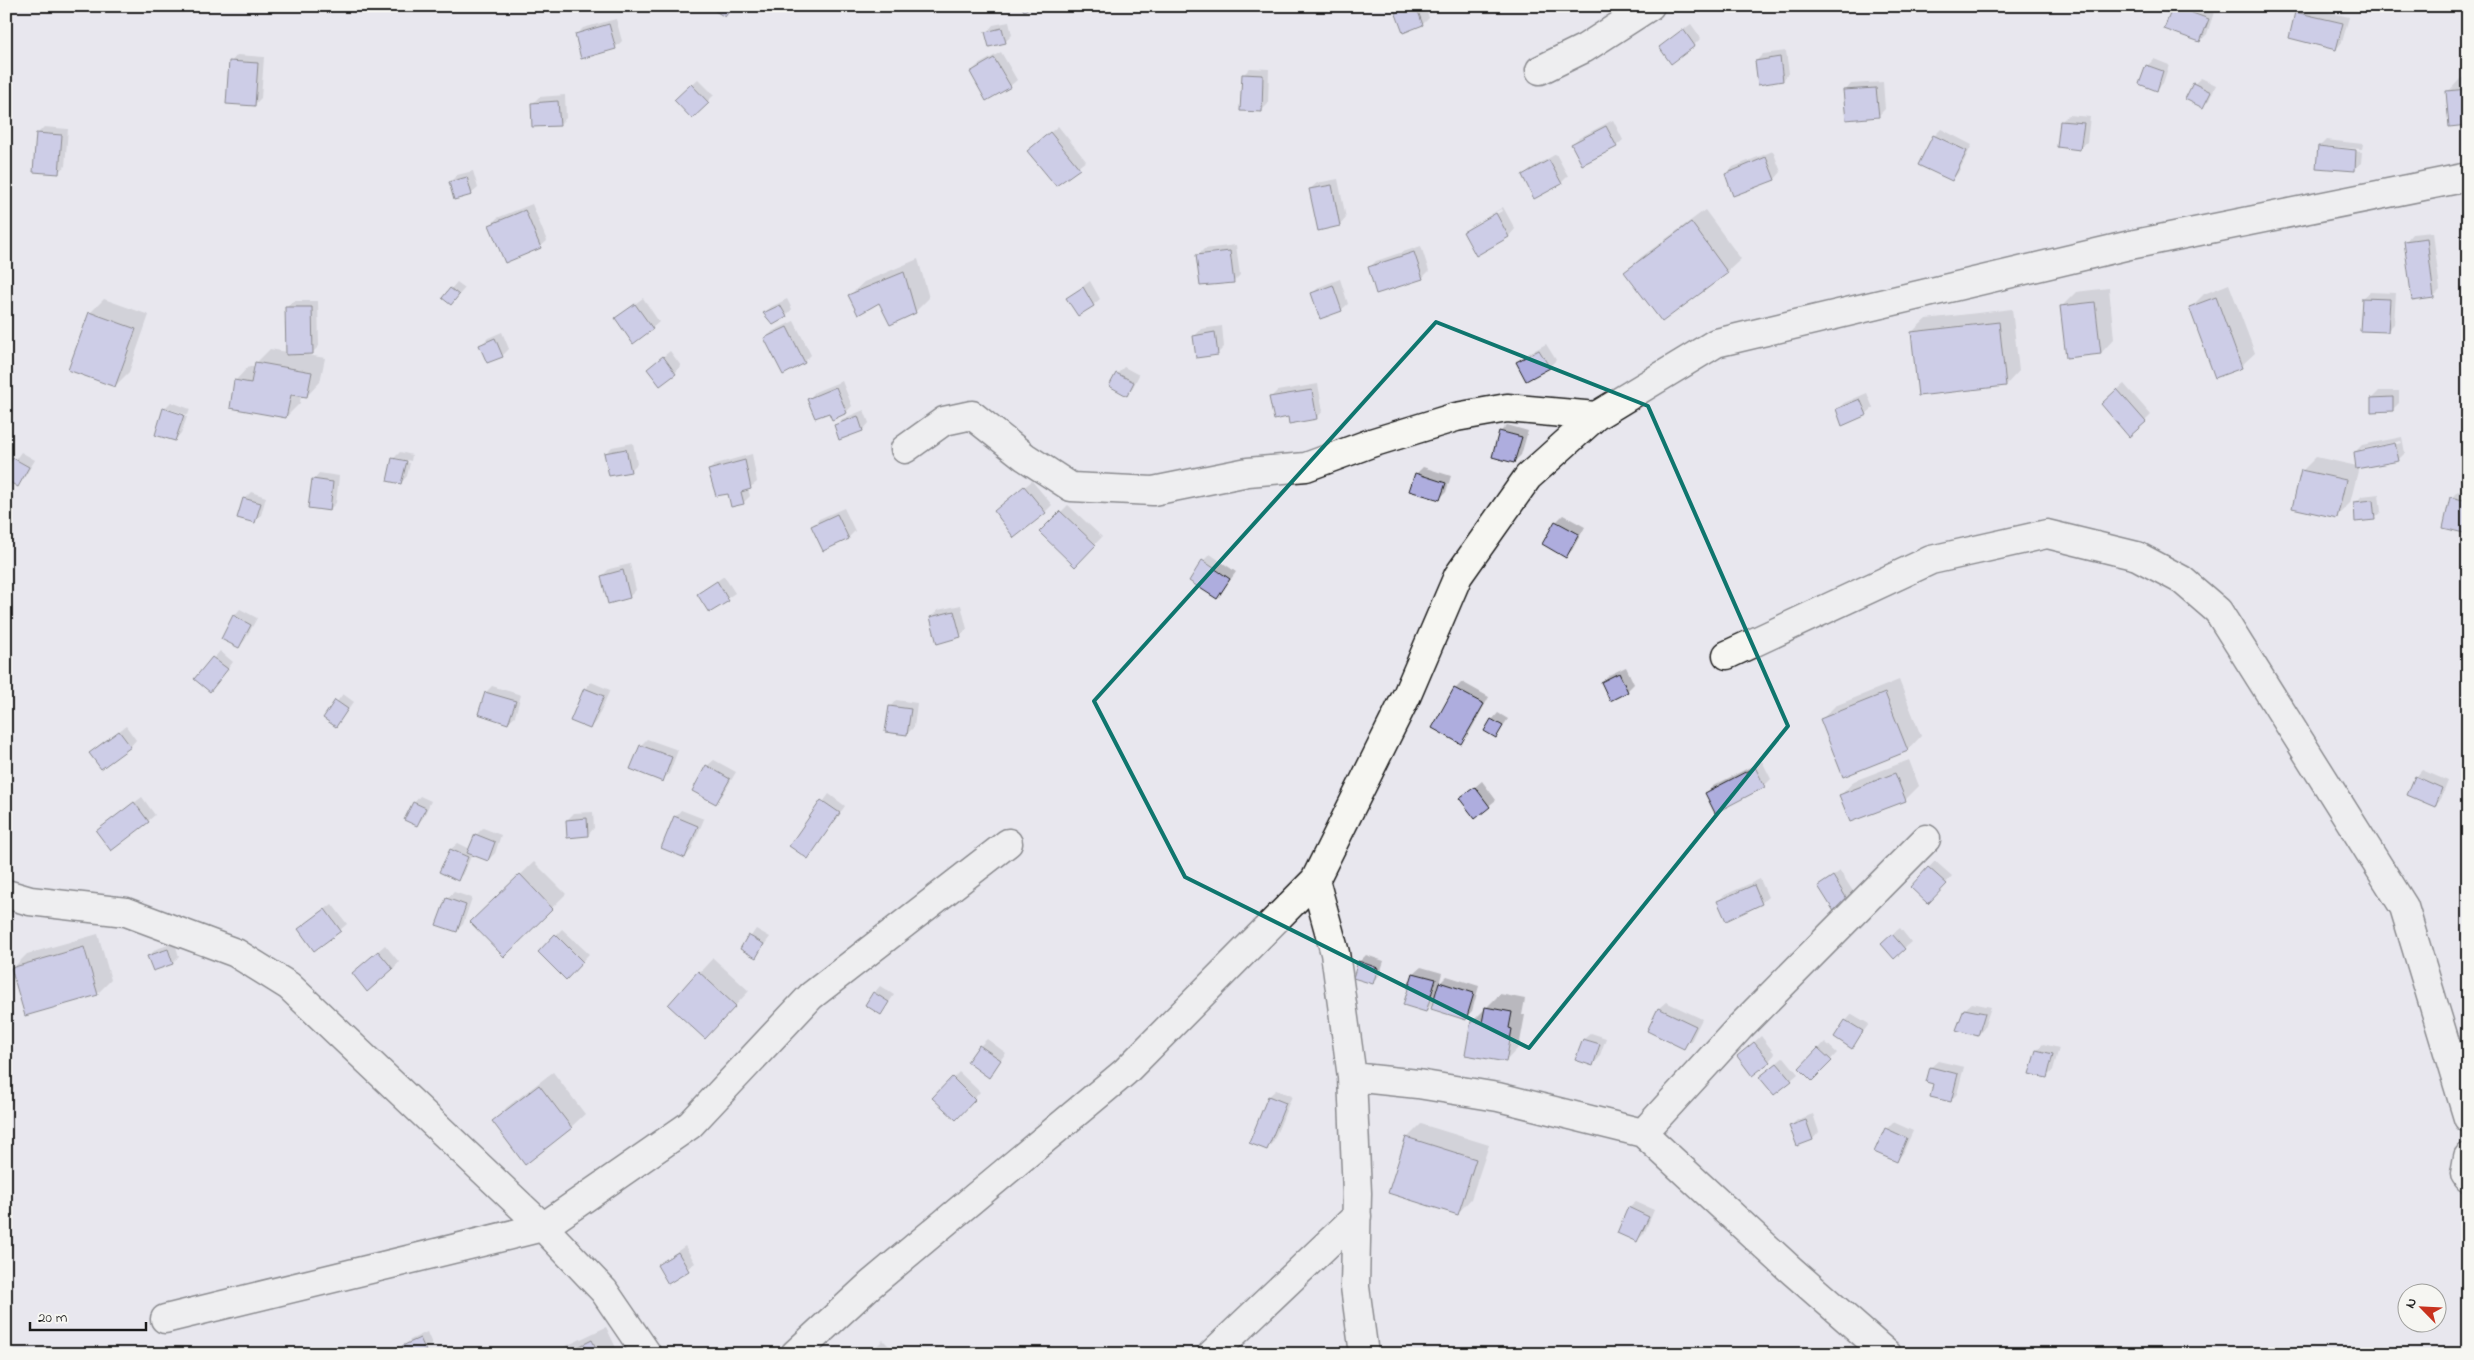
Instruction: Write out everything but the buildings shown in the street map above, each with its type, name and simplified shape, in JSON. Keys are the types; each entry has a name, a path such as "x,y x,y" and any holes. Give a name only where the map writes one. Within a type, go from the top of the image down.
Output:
{"street":[{"path":"1540,70 1585,48 1650,6"},
{"path":"795,1354 870,1285 1124,1072 1315,880 1407,694 1458,576 1528,477 1596,416 1716,343 2130,245 2468,177"},
{"path":"905,449 944,421 972,415 1025,457 1071,487 1153,491 1248,472 1306,467 1372,443 1456,417 1507,408 1596,416"},
{"path":"1728,655 1931,560 2046,534 2137,556 2182,580 2218,610 2404,907 2468,1118"},
{"path":"1643,1134 1740,1027 1926,839"},
{"path":"165,1319 543,1227 690,1124 811,996 1008,843"},
{"path":"1315,880 1335,953 1352,1077 1357,1216 1355,1287 1364,1354"},
{"path":"6,894 30,901 126,912 244,957 289,986 543,1227 604,1290 647,1354"},
{"path":"1352,1077 1418,1084 1498,1097 1643,1134 1790,1269 1887,1354"},
{"path":"2468,1158 2465,1174 2468,1178"},
{"path":"1212,1354 1357,1216"}],"highlighted area":[{"path":"1436,322 1648,406 1788,726 1529,1048 1185,877 1094,701"}]}
